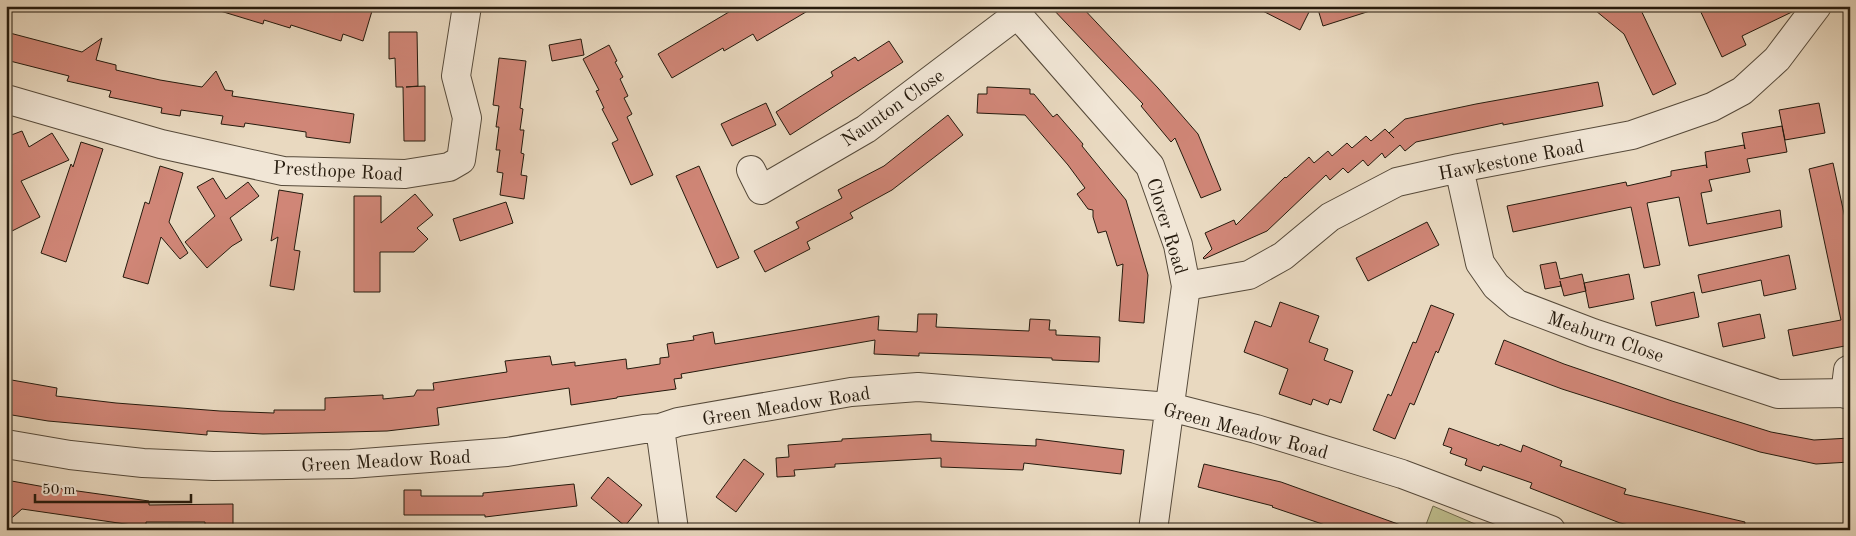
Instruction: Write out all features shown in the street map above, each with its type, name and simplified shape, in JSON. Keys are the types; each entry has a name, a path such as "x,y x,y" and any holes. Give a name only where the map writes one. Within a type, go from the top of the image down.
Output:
{"street":[{"name":"Presthope Road","path":"6,99 161,144 283,171 405,174 449,167 460,160 467,118 456,76 467,6"},
{"name":"Hawkestone Road","path":"1186,286 1248,275 1283,256 1330,217 1397,182 1459,168 1632,135 1712,107 1742,90 1777,59 1817,6"},
{"name":"Naunton Close","path":"760,190 866,129 1014,10"},
{"name":"Clover Road","path":"1014,10 1150,166 1178,246 1186,286 1153,530"},
{"name":"Meaburn Close","path":"1459,168 1480,263 1496,286 1517,304 1593,333 1778,394 1848,386"},
{"name":"Green Meadow Road","path":"6,444 70,455 143,463 213,466 351,464 507,452 660,428 678,422 851,392 918,387 1170,407 1256,429 1402,474 1551,530"},
{"path":"660,428 674,530"}],"shaded area":[{"path":"1433,506 1489,530 1424,530"}],"building":[{"path":"218,6 357,6 372,11 363,41 343,34 341,41 291,25 290,28 264,20 263,24 217,10"},
{"path":"739,6 816,6 757,41 753,34 724,51 723,48 672,78 658,54"},
{"path":"1050,6 1081,6 1158,88 1198,134 1221,190 1201,198 1175,138 1171,142 1141,106 1143,104"},
{"path":"1253,6 1312,6 1300,30"},
{"path":"1317,6 1372,6 1373,10 1323,26"},
{"path":"1590,6 1639,6 1676,84 1653,95 1624,34"},
{"path":"1698,6 1797,6 1794,11 1742,36 1746,45 1722,57"},
{"path":"6,32 82,52 102,38 96,60 116,65 116,70 202,87 216,71 225,90 233,91 232,96 354,114 350,143 306,137 306,132 245,123 244,127 221,124 223,116 181,110 180,116 161,113 162,108 109,97 111,91 67,81 69,76 6,60"},
{"path":"389,32 417,32 418,86 406,87 425,86 425,141 404,141 403,87 396,87 395,58 389,59"},
{"path":"581,39 584,55 552,61 549,45"},
{"path":"889,41 903,62 790,135 776,112 833,76 831,72 855,57 858,61"},
{"path":"609,45 623,77 620,79 628,96 624,98 632,114 627,117 653,175 631,185 612,143 618,140 602,109 604,108 596,91 599,90 583,59"},
{"path":"499,58 526,61 520,108 523,109 520,130 524,130 521,153 524,154 521,175 527,176 524,199 500,195 503,173 497,172 500,150 496,150 499,127 496,127 499,106 493,105"},
{"path":"1598,82 1603,106 1503,125 1503,123 1416,142 1405,151 1400,145 1385,158 1382,153 1368,166 1363,160 1348,173 1343,168 1330,180 1326,175 1267,231 1203,258 1212,249 1205,233 1234,220 1236,225 1285,177 1309,157 1314,163 1328,151 1332,156 1347,143 1352,148 1366,136 1371,141 1385,129 1389,133 1405,119"},
{"path":"987,87 1030,89 1030,94 1034,94 1053,117 1057,114 1083,144 1082,146 1126,200 1148,275 1144,323 1119,321 1123,264 1117,266 1106,231 1098,233 1093,210 1088,209 1077,194 1085,188 1025,115 977,113 978,94 987,94"},
{"path":"766,103 776,125 732,146 721,124"},
{"path":"1819,103 1825,133 1785,140 1779,110"},
{"path":"948,115 963,135 892,190 850,213 853,218 807,242 810,249 765,272 754,251 799,228 796,222 842,198 838,190 884,166"},
{"path":"1782,126 1787,152 1747,159 1750,172 1709,180 1712,191 1701,193 1707,224 1780,210 1782,227 1689,246 1679,197 1647,203 1660,265 1644,268 1631,207 1513,232 1507,206 1626,182 1627,186 1671,176 1671,171 1706,165 1707,168 1705,152 1744,145 1745,149 1742,133"},
{"path":"22,131 29,147 52,133 69,160 21,181 40,217 6,234 6,137"},
{"path":"81,142 103,149 66,262 41,253 71,164 73,167"},
{"path":"1833,163 1850,241 1850,345 1793,356 1788,330 1841,320 1809,169"},
{"path":"160,166 183,173 169,222 188,253 180,259 161,237 148,284 123,277 145,202 149,204"},
{"path":"699,166 739,258 717,268 676,176"},
{"path":"213,178 226,199 248,182 259,196 230,218 242,240 232,246 207,268 185,242 215,216 197,187"},
{"path":"279,190 303,194 294,250 300,251 294,290 270,286 278,237 271,241"},
{"path":"415,194 433,215 417,228 428,239 414,252 380,252 380,292 354,292 354,196 381,196 381,223"},
{"path":"506,202 513,223 460,241 453,219"},
{"path":"1427,222 1439,245 1368,281 1356,258"},
{"path":"1789,255 1796,289 1764,296 1761,280 1702,293 1698,275"},
{"path":"1556,262 1560,279 1582,274 1586,291 1564,296 1560,281 1561,286 1545,289 1540,265"},
{"path":"1629,274 1634,299 1589,308 1584,283"},
{"path":"1694,292 1699,317 1656,326 1651,302"},
{"path":"1280,302 1319,316 1309,342 1328,349 1324,360 1353,371 1341,403 1330,399 1328,405 1313,399 1311,405 1279,394 1288,369 1244,352 1255,321 1271,327"},
{"path":"1431,305 1454,314 1438,353 1436,351 1414,405 1410,403 1395,439 1373,430 1388,394 1391,396 1413,342 1416,343"},
{"path":"918,314 937,314 936,327 1029,331 1030,319 1050,320 1049,330 1056,330 1056,335 1100,337 1099,362 980,355 919,353 919,356 874,354 875,340 681,374 682,378 674,379 676,389 571,405 569,388 437,408 439,425 387,431 263,434 207,431 207,435 48,421 6,414 6,379 57,388 56,396 116,403 274,413 274,410 325,410 325,398 383,395 383,399 414,396 417,390 434,390 433,383 507,372 505,361 550,356 552,365 575,362 575,366 626,359 627,369 660,364 660,358 669,357 667,344 694,340 693,336 713,332 715,344 879,316 878,330 917,332"},
{"path":"1760,314 1765,338 1723,347 1718,323"},
{"path":"1504,340 1564,364 1771,432 1814,440 1850,438 1850,462 1816,464 1760,452 1562,389 1495,364"},
{"path":"1449,428 1521,452 1523,445 1562,461 1560,466 1626,489 1624,494 1745,522 1744,530 1652,530 1620,523 1530,488 1532,483 1483,466 1481,471 1465,465 1467,459 1450,453 1452,448 1443,445"},
{"path":"931,434 931,441 1036,446 1036,439 1124,450 1121,474 1024,463 1023,470 941,467 941,458 835,464 835,467 794,470 795,476 777,477 776,458 789,457 788,445 842,441 842,439"},
{"path":"744,459 764,474 736,512 716,497"},
{"path":"1204,464 1281,482 1409,528 1408,530 1340,530 1273,506 1198,487"},
{"path":"608,477 642,505 625,526 591,498"},
{"path":"6,480 56,489 149,501 149,505 233,504 233,530 205,530 205,522 146,522 146,527 22,509 6,523"},
{"path":"574,484 577,506 485,517 485,515 404,515 404,490 421,490 421,496 483,496 483,493"}]}
